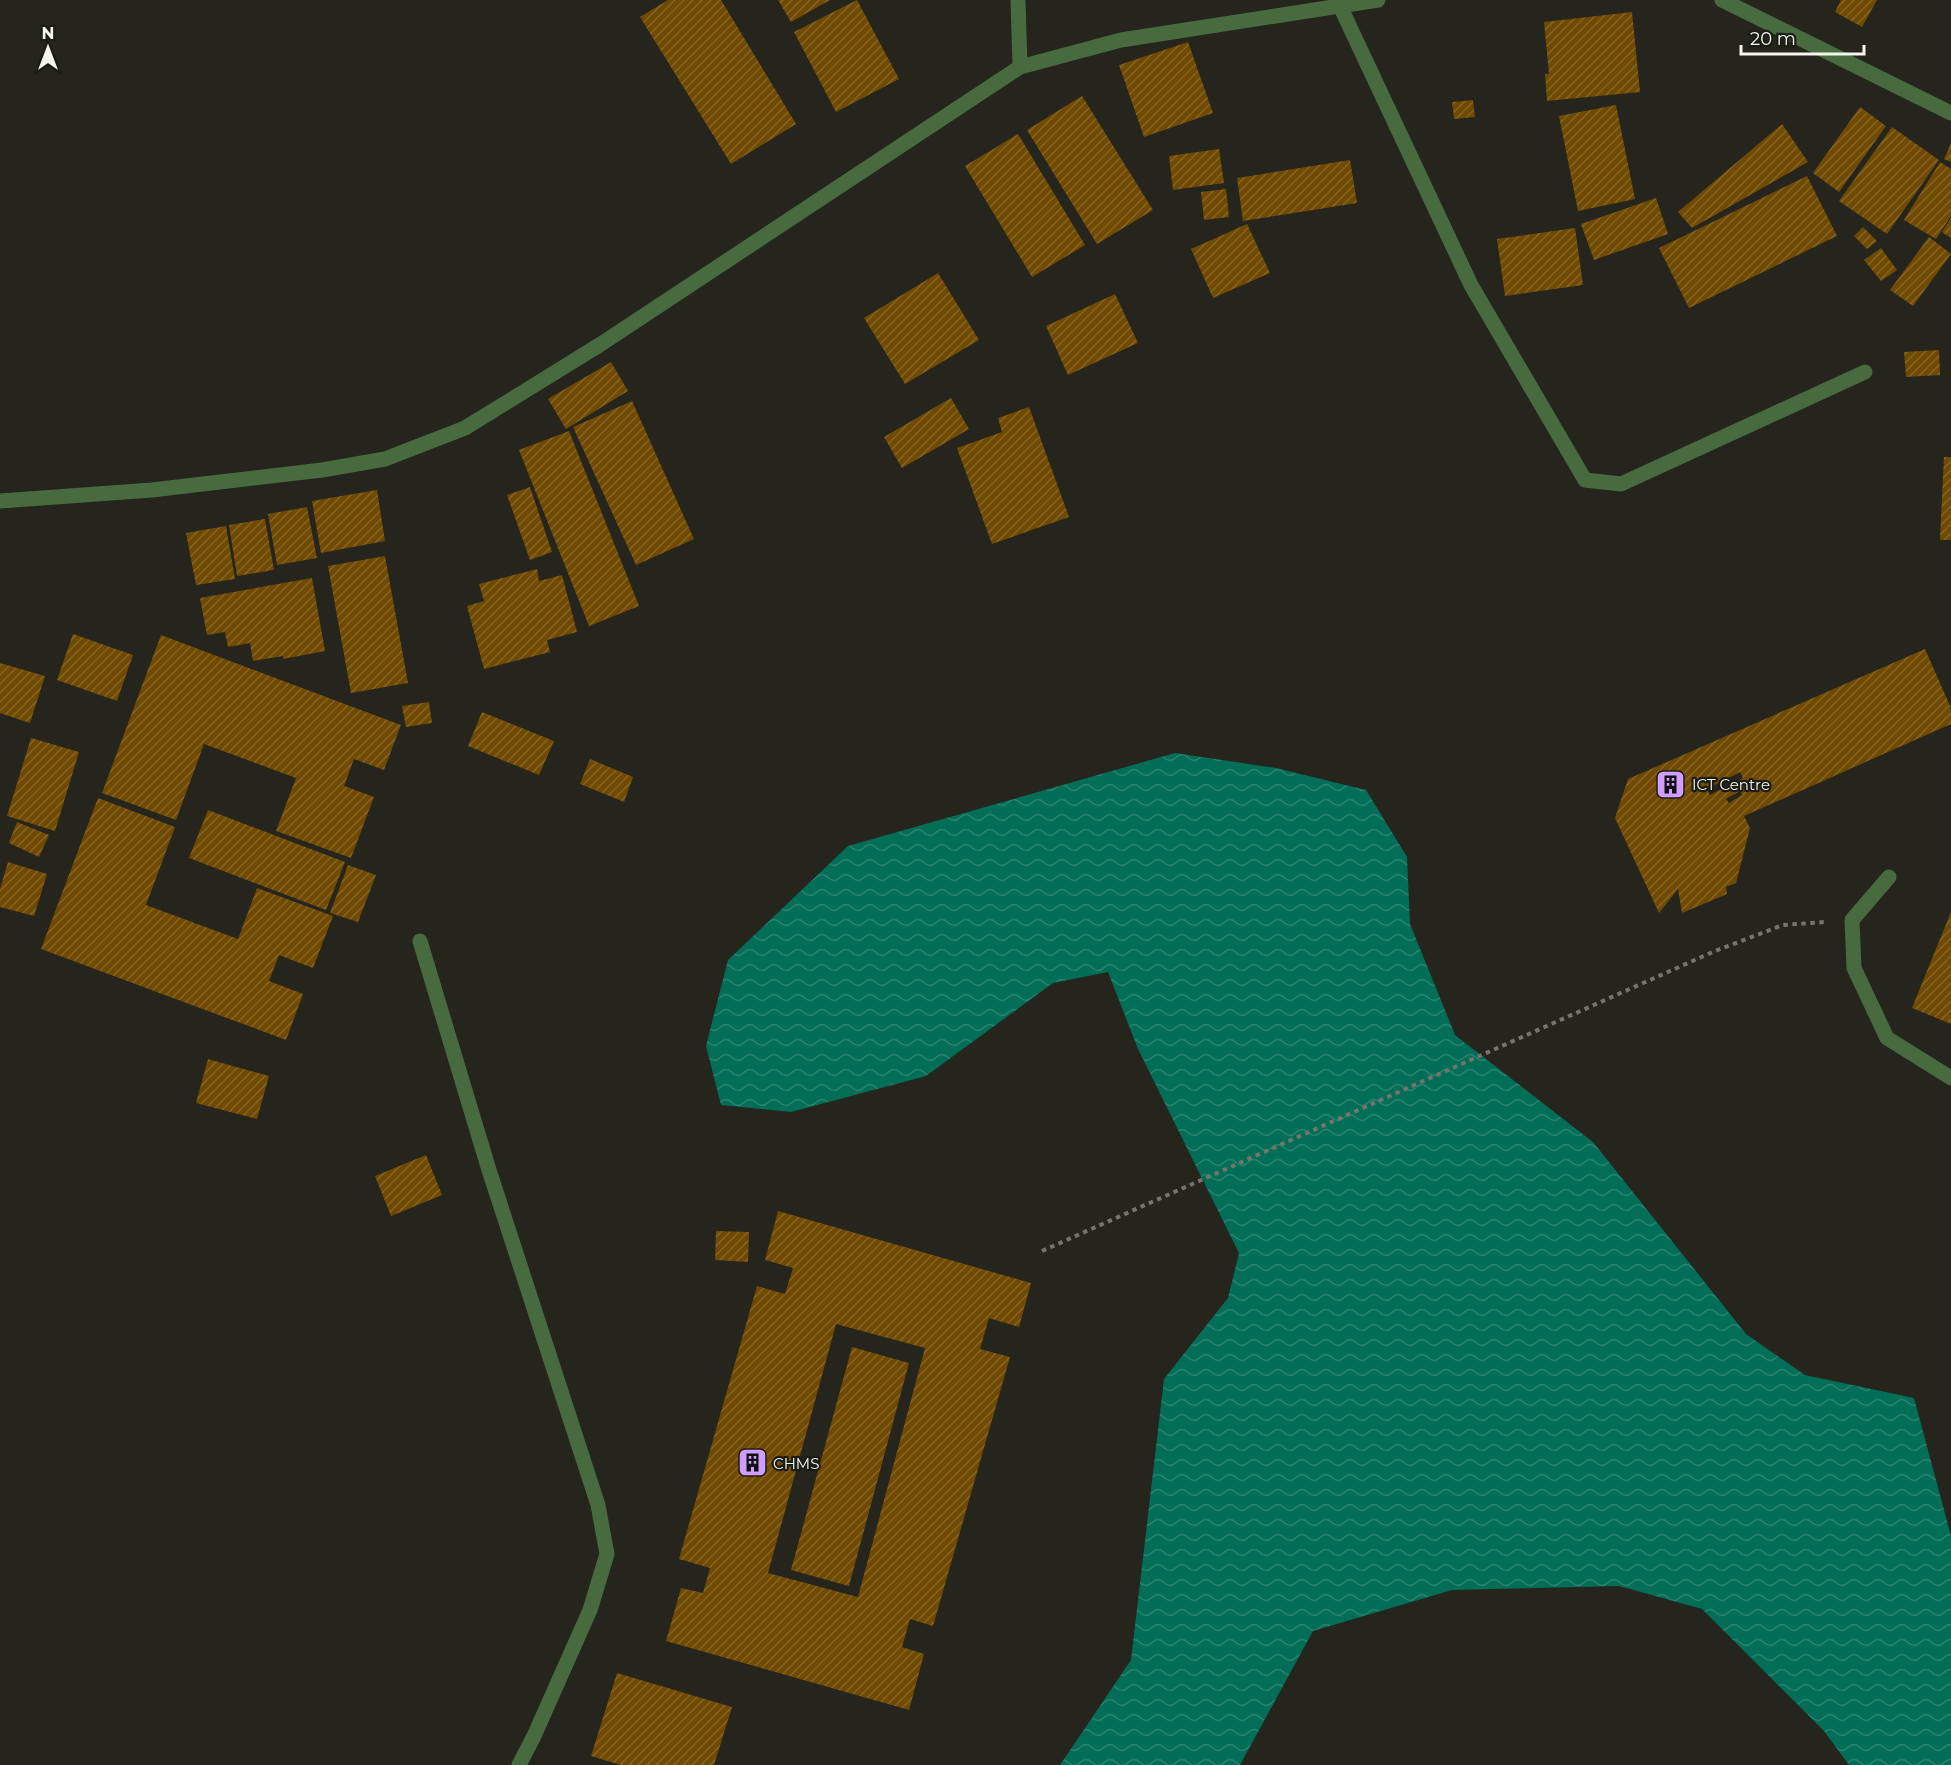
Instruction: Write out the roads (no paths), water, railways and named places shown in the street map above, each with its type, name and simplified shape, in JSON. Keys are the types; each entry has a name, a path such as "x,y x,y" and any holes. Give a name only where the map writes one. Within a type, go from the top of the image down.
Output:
{"street":[{"path":"1018,0 1020,67"},
{"path":"0,501 152,490 322,470 385,459 465,428 601,344 1020,67 1121,40 1378,0"},
{"path":"1722,0 1951,113"},
{"path":"1340,6 1471,285 1585,480 1621,484 1865,372"},
{"path":"1889,877 1851,920 1854,968 1887,1038 1951,1078"},
{"path":"420,941 492,1181 598,1505 607,1554 590,1610 519,1765"}],"water":[{"path":"1175,753 1276,768 1366,790 1407,857 1410,924 1455,1035 1593,1142 1746,1334 1805,1375 1914,1398 1951,1536 1951,1765 1849,1765 1824,1731 1702,1609 1619,1586 1452,1590 1313,1631 1240,1765 1060,1765 1131,1660 1164,1379 1228,1298 1239,1253 1138,1049 1108,972 1053,983 926,1076 791,1112 721,1105 706,1046 728,960 848,846"}],"place":[{"name":"ICT Centre","path":"1671,784"},
{"name":"CHMS","path":"752,1463"}]}
